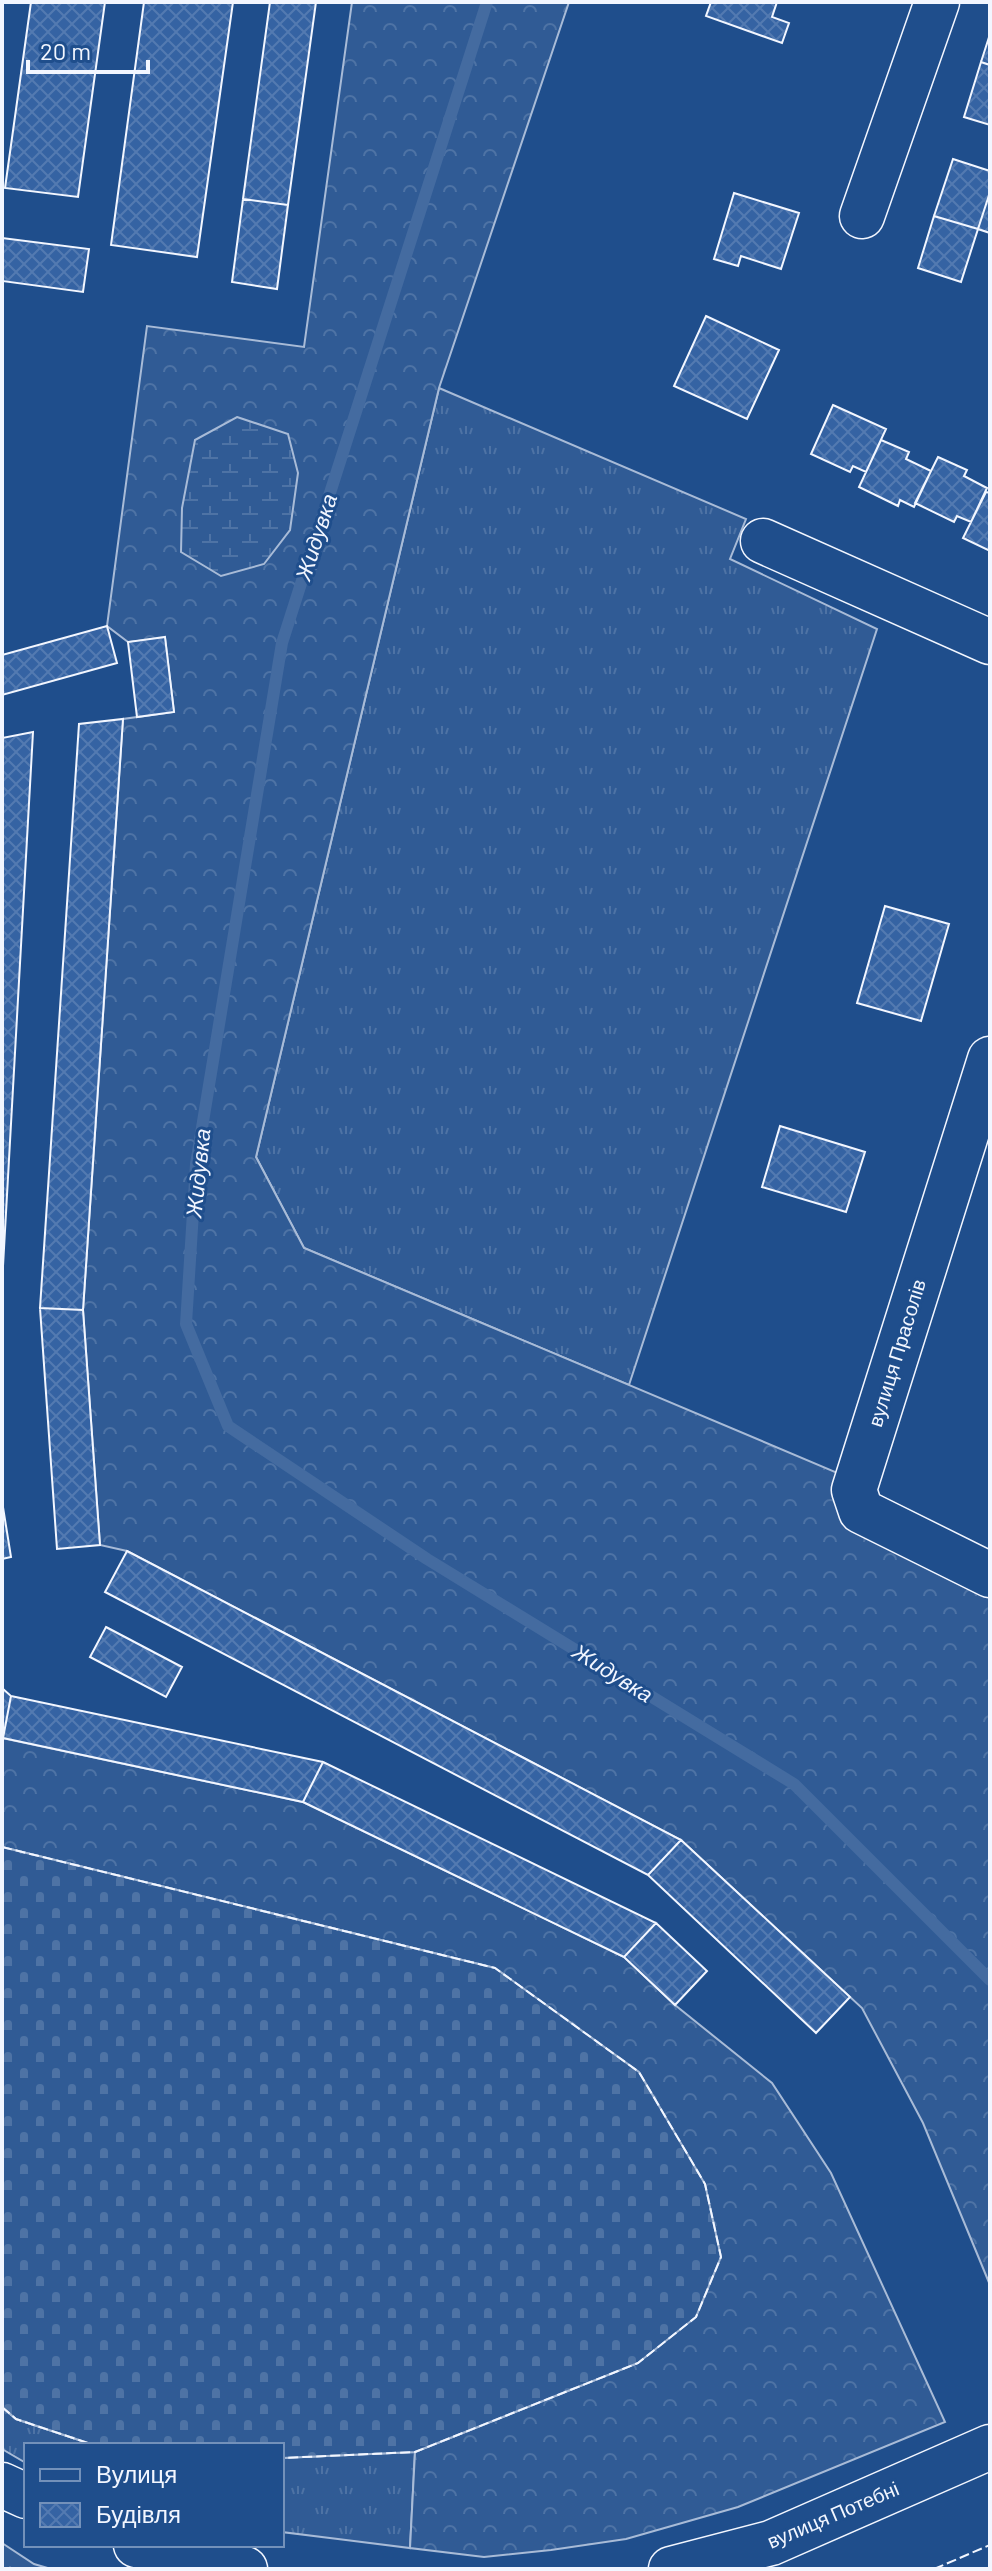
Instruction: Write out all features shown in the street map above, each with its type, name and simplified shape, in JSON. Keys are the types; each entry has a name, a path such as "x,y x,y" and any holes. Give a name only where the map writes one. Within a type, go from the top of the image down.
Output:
{"street":[{"path":"862,216 937,2"},
{"path":"763,541 990,642"},
{"name":"вулиця Прасолів","path":"990,1059 854,1490 861,1511 990,1575"},
{"name":"вулиця Потебні","path":"671,2569 776,2556 990,2447"},
{"path":"2,2485 24,2495"},
{"path":"145,2547 245,2569"}],"green space":[{"path":"352,2 569,2 439,388 256,1157 304,1248 840,1474 990,1595 990,2285 923,2123 862,2008 681,1840 127,1551 100,1545 83,1310 123,719 174,712 165,638 128,642 107,626 147,326 304,347"},
{"path":"439,388 746,519 730,559 877,629 629,1385 304,1248 256,1157"},
{"path":"237,417 288,434 298,473 290,530 264,564 221,576 181,552 182,508 195,440"},
{"path":"2,1738 303,1802 624,1957 675,2005 772,2083 831,2173 945,2422 738,2507 626,2539 484,2557 410,2548 415,2452 638,2363 495,1968 2,1847"},
{"path":"2,1847 495,1968 639,2072 705,2184 721,2257 696,2317 638,2363 415,2452 284,2458 284,2443 88,2443 16,2419 2,2407"},
{"path":"2,2407 16,2419 88,2443 24,2443 24,2462 2,2449"},
{"path":"415,2452 410,2548 284,2532 284,2458"},
{"path":"2,2543 34,2564 51,2569 2,2569"}],"building":[{"path":"31,2 105,2 78,197 5,188"},
{"path":"144,2 233,2 197,257 111,245"},
{"path":"270,2 316,2 288,205 243,199"},
{"path":"711,2 777,2 772,17 789,23 782,43 706,16"},
{"path":"990,34 990,65 981,62"},
{"path":"981,62 990,65 990,125 964,117"},
{"path":"953,159 990,171 990,192 978,229 934,216"},
{"path":"990,192 990,233 978,229"},
{"path":"734,193 799,213 781,269 741,256 738,266 714,259"},
{"path":"243,199 288,205 277,289 232,282"},
{"path":"934,216 978,229 961,282 918,268"},
{"path":"2,238 89,249 83,292 2,281"},
{"path":"706,316 779,350 747,419 674,386"},
{"path":"833,405 886,429 866,472 853,466 850,472 811,454"},
{"path":"881,440 909,452 906,459 931,471 914,507 900,500 898,506 859,487"},
{"path":"938,457 967,470 964,476 987,488 971,522 957,516 954,522 915,503"},
{"path":"986,492 990,493 990,551 963,538"},
{"path":"107,626 117,663 2,695 2,655"},
{"path":"165,637 174,712 137,717 128,642"},
{"path":"123,719 83,1310 40,1308 79,724"},
{"path":"33,732 2,1284 2,738"},
{"path":"885,906 949,924 921,1021 857,1003"},
{"path":"780,1126 865,1152 846,1212 762,1187"},
{"path":"40,1308 83,1310 100,1545 57,1549"},
{"path":"2,1501 11,1557 2,1559"},
{"path":"127,1551 681,1840 648,1875 105,1592"},
{"path":"106,1627 182,1667 166,1697 90,1657"},
{"path":"2,1688 11,1696 3,1738 2,1738"},
{"path":"11,1696 323,1762 303,1802 3,1738"},
{"path":"323,1762 656,1923 624,1957 303,1802"},
{"path":"681,1840 850,1997 816,2033 648,1875"},
{"path":"656,1923 707,1971 675,2005 624,1957"}],"waterway":[{"name":"Жидувка","path":"487,2 282,643 196,1164 186,1324 228,1426 427,1559 794,1784 990,1980"}],"fence":[{"path":"2,1847 495,1968 639,2072 705,2184 721,2257 696,2317 638,2363 415,2452 284,2458"},
{"path":"2,2407 16,2419 88,2443"},
{"path":"934,2569 990,2545"}]}
